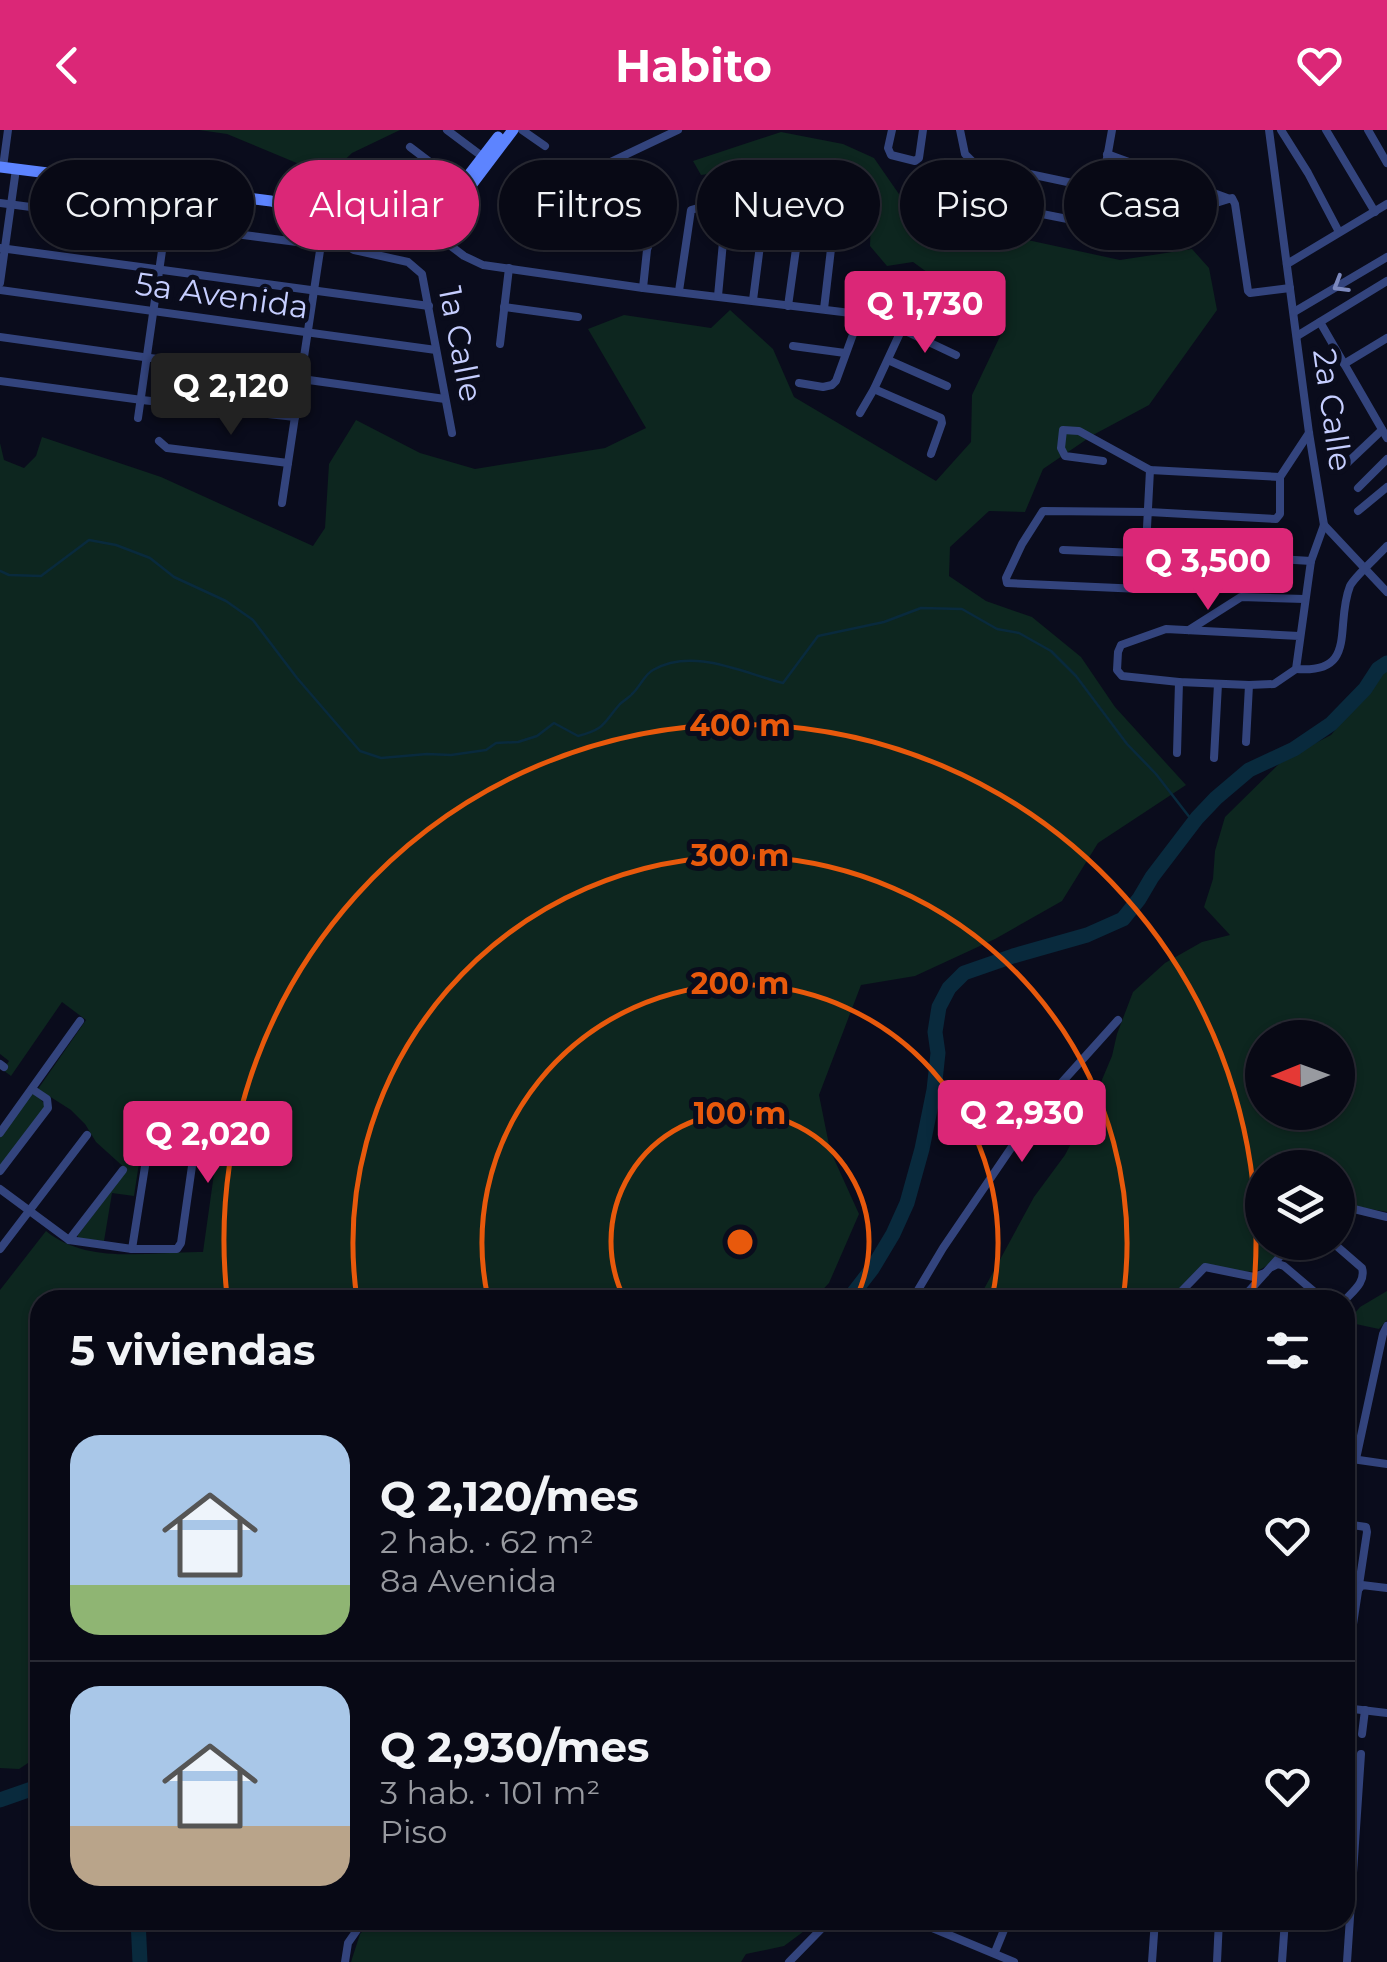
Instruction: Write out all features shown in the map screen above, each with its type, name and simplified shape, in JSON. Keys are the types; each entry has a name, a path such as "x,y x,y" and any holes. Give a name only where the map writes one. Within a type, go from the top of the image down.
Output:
{"main road":[{"path":"479,162 504,130"},
{"path":"479,172 513,130"}],"street":[{"path":"0,286 11,204 6,168 8,130"},
{"path":"447,130 483,157"},
{"path":"522,130 545,146"},
{"path":"614,160 678,130"},
{"path":"892,130 890,155 918,160 924,130"},
{"path":"960,130 965,154 973,162 1064,181"},
{"path":"1106,160 1112,130"},
{"name":"2a Calle","path":"1269,130 1324,525 1311,561 1296,669"},
{"path":"1281,130 1339,232"},
{"path":"1326,130 1374,212"},
{"path":"1368,130 1387,163"},
{"path":"410,148 426,160"},
{"path":"1107,154 1234,200 1248,292 1290,288"},
{"path":"1217,203 1230,199"},
{"path":"0,203 30,206"},
{"path":"1287,264 1387,204"},
{"path":"679,292 691,210 697,208"},
{"path":"2,249 428,306"},
{"path":"138,418 163,250"},
{"path":"282,503 321,250"},
{"name":"1a Calle","path":"355,250 403,260 416,267 424,278 452,433"},
{"path":"458,250 474,262 509,268 860,314"},
{"path":"643,288 648,250"},
{"path":"718,296 722,250"},
{"path":"754,300 760,250"},
{"path":"788,306 796,250"},
{"path":"824,309 831,250"},
{"path":"1294,312 1387,257"},
{"path":"500,344 509,268"},
{"path":"1297,336 1387,282"},
{"path":"799,383 832,386 870,285"},
{"name":"5a Avenida","path":"0,286 436,350"},
{"path":"860,413 911,306 915,304 968,326"},
{"path":"504,307 578,317"},
{"path":"1320,322 1384,434 1344,466"},
{"path":"901,329 956,356"},
{"path":"0,337 446,399"},
{"path":"1344,364 1384,339 1387,351"},
{"path":"794,346 845,354"},
{"path":"888,360 946,386"},
{"path":"0,380 295,417"},
{"path":"874,389 940,416 942,423 931,454"},
{"path":"1103,461 1065,456 1060,448 1062,430 1079,431 1150,470 1280,477"},
{"path":"1150,470 1149,512 1144,585 1138,590 1007,584 1006,578 1038,515 1046,510 1149,512 1273,520 1280,514 1280,477 1309,433"},
{"path":"159,441 168,448 288,463"},
{"path":"1358,488 1387,459"},
{"path":"1358,511 1387,486"},
{"path":"1324,525 1387,592"},
{"path":"1299,636 1158,630 1124,643 1118,652 1117,670 1122,676 1248,686 1274,684 1296,669 1322,668 1341,651 1352,582 1387,546"},
{"path":"1063,550 1236,556"},
{"path":"1264,558 1311,561"},
{"path":"1188,631 1241,596 1304,599"},
{"path":"1177,753 1179,682"},
{"path":"1214,758 1218,684"},
{"path":"1246,742 1248,686"},
{"path":"918,1290 1037,1110 1118,1020"},
{"path":"0,1133 80,1021"},
{"path":"0,1171 48,1108 48,1099 32,1089"},
{"path":"0,1189 70,1240 132,1249 179,1248 198,1124"},
{"path":"0,1249 86,1136"},
{"path":"132,1249 146,1160"},
{"path":"70,1240 123,1170"},
{"path":"1355,1210 1387,1217"},
{"path":"1252,1290 1277,1260"},
{"path":"1353,1260 1364,1273 1354,1290"},
{"path":"1183,1290 1205,1267 1254,1277 1278,1264 1312,1290"},
{"path":"1387,1326 1356,1460 1387,1464"},
{"path":"1355,1526 1366,1528 1367,1532 1355,1610"},
{"path":"1358,1590 1365,1585 1387,1588"},
{"path":"1355,1709 1387,1713"},
{"path":"1362,1734 1365,1710"},
{"path":"1355,1804 1361,1754"},
{"path":"345,1962 348,1943 357,1930"},
{"path":"789,1962 820,1930"},
{"path":"939,1930 1014,1962"},
{"path":"994,1952 1004,1930"},
{"path":"1152,1962 1154,1930"},
{"path":"1216,1962 1218,1930"},
{"path":"1282,1962 1284,1930"},
{"path":"1346,1962 1347,1930"}],"green space":[{"path":"199,130 400,130 345,160 290,160 227,134"},
{"path":"781,132 843,144 875,160 697,160 697,168 693,161"},
{"path":"880,167 900,196 900,250 1044,250 1044,244 1120,260 1193,250 1209,268 1217,310 1149,405 1093,435 1043,469 1025,512 989,511 950,547 949,576 986,601 1032,617 1081,657 1115,707 1186,785 1098,843 1062,901 995,939 915,976 861,985 819,1095 830,1150 859,1214 822,1290 30,1290 30,1762 19,1769 0,1768 0,1290 46,1231 63,1242 101,1253 203,1252 220,1131 209,1129 209,1121 195,1121 192,1134 172,1132 168,1161 155,1159 156,1151 141,1150 134,1196 112,1193 104,1241 78,1238 127,1170 96,1142 71,1110 38,1089 86,1020 62,1002 11,1076 3,1070 9,1061 0,1054 0,443 4,460 24,468 36,456 42,437 161,477 313,546 325,528 329,464 356,420 420,453 475,469 605,448 646,428 588,329 624,315 711,328 730,310 773,349 794,397 936,481 971,442 972,395 1004,328 913,262 887,266 873,250 880,250"},
{"path":"1387,669 1387,1212 1355,1206 1355,1150 1245,1150 1245,1260 1273,1260 1263,1268 1242,1271 1203,1264 1178,1290 983,1290 1093,1101 1133,992 1165,963 1202,942 1230,935 1204,907 1225,817 1283,760 1331,735"},
{"path":"32,1089 48,1108 0,1171 0,1133"},
{"path":"1387,1291 1387,1320 1379,1329 1355,1324 1355,1313"},
{"path":"364,1930 806,1930 784,1946 746,1954 741,1962 351,1962"}],"waterway":[{"path":"0,571 41,576 89,540 150,558 174,577 226,601 253,620 360,751 381,758 486,750 496,743 537,736 554,723 578,736 599,728 650,672 668,664 701,661 783,683 818,636 884,622 921,608 962,609 997,629 1019,633 1051,651 1076,676 1194,823"},
{"path":"856,1290 893,1234 907,1203 934,1090 939,1007 949,988 964,973 1087,935 1123,919 1216,798 1249,770 1294,749 1331,724 1387,663"},
{"path":"0,1800 30,1790"},
{"path":"138,1930 140,1962"}]}
